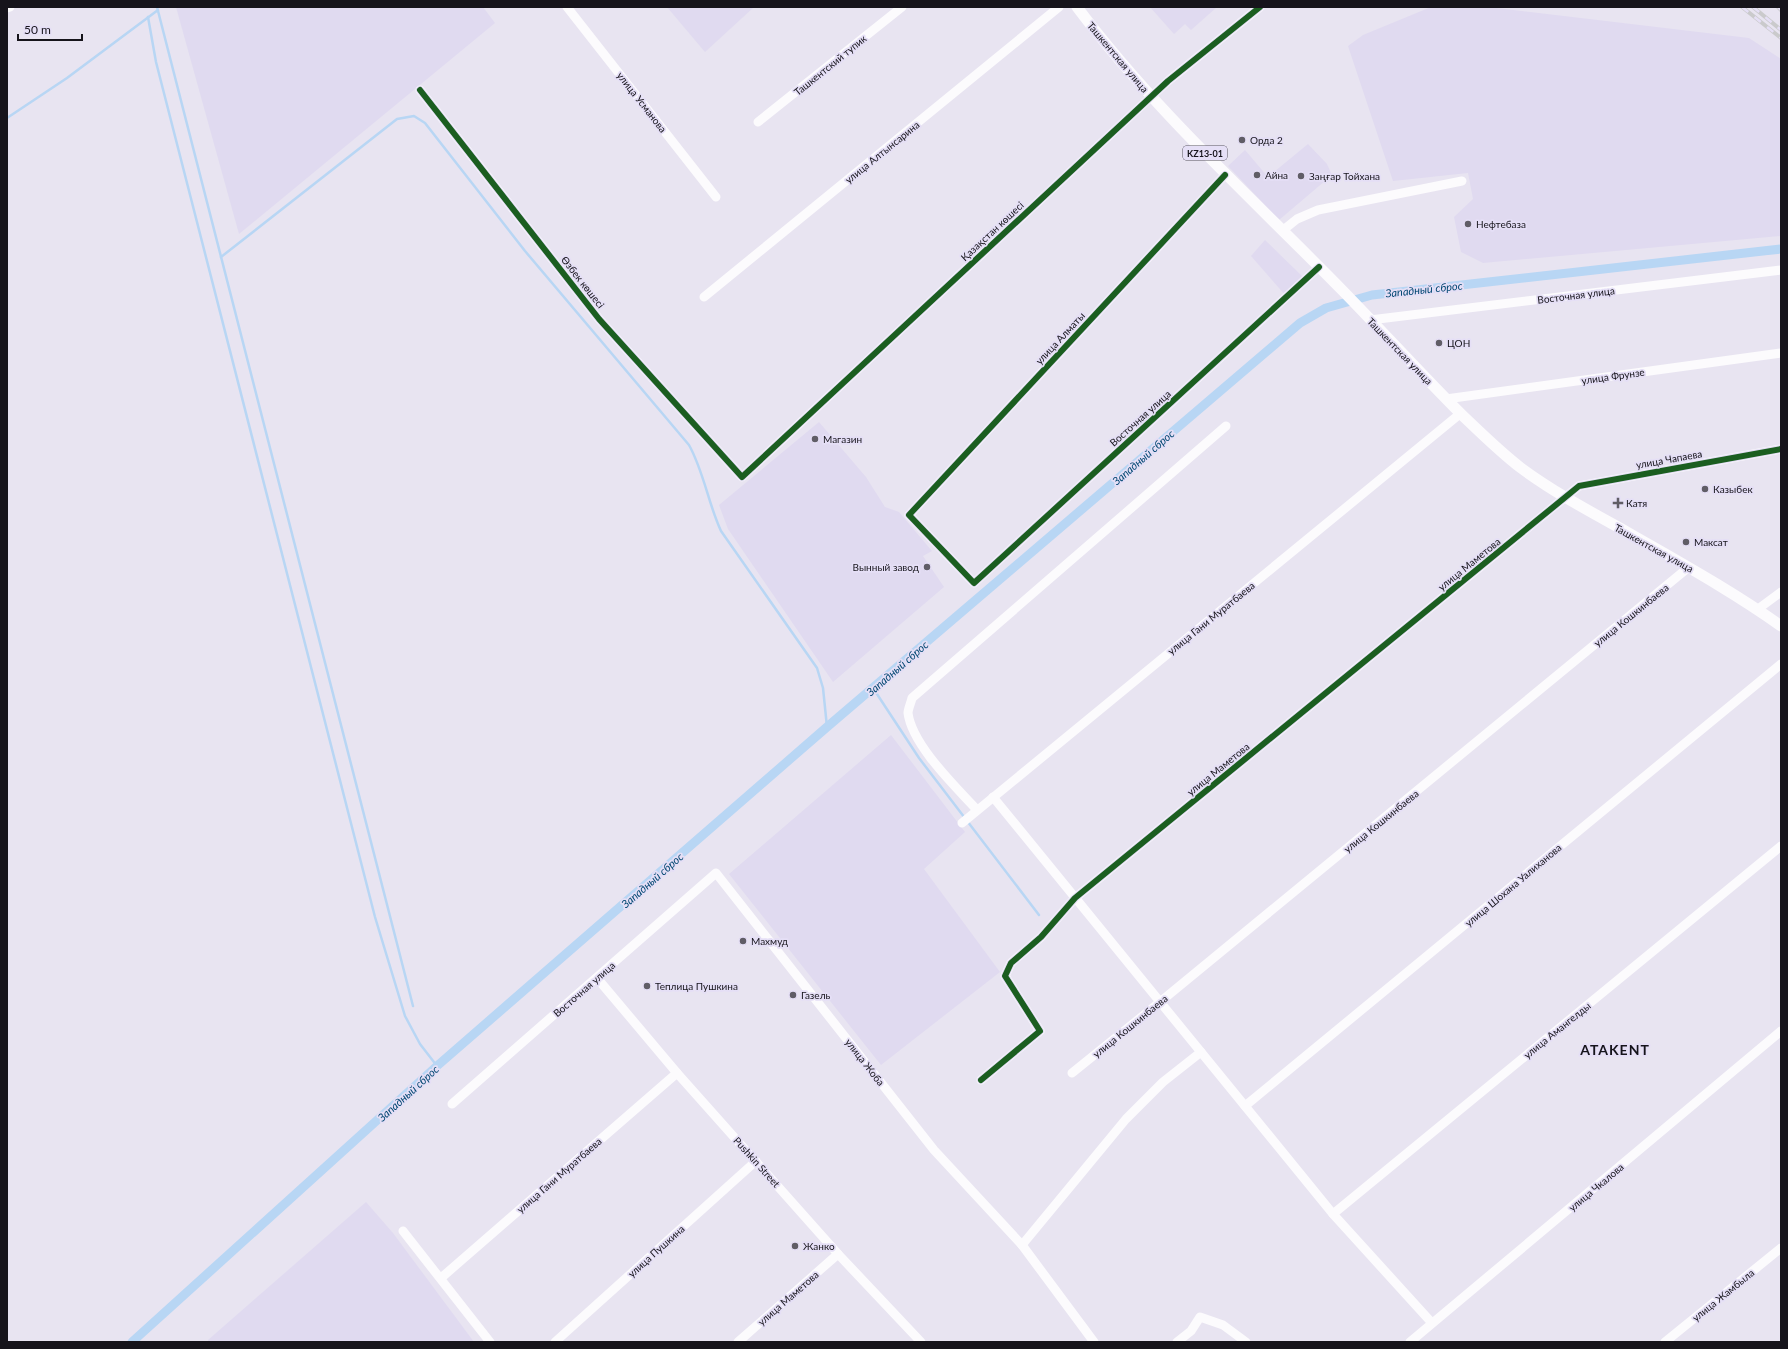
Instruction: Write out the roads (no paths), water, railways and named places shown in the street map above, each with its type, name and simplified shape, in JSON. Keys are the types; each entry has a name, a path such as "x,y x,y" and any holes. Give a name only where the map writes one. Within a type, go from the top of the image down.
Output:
{"main road":[{"name":"Ташкентская улица","path":"1077,7 1151,96 1225,175 1342,290 1446,399 1497,449 1565,498 1689,567 1758,609 1781,626"}],"street":[{"name":"улица Усманова","path":"567,7 716,197"},
{"name":"Ташкентский тупик","path":"758,122 902,7"},
{"name":"улица Алтынсарина","path":"704,297 1059,7"},
{"name":"Қазақстан көшесі","path":"742,477 1151,96 1260,7"},
{"name":"Өзбек көшесі","path":"420,90 599,320 742,477"},
{"name":"улица Алматы","path":"974,583 910,514 1225,175"},
{"path":"1282,231 1297,219 1318,210 1462,182"},
{"name":"Восточная улица","path":"974,583 1319,267"},
{"name":"Восточная улица","path":"1370,320 1781,270"},
{"name":"улица Фрунзе","path":"1446,399 1781,353"},
{"name":"улица Гани Муратбаева","path":"962,822 1461,414"},
{"path":"977,810 929,758 914,729 908,712 912,698 1226,426"},
{"name":"улица Чапаева","path":"1565,498 1579,486 1781,449"},
{"name":"улица Маметова","path":"981,1080 1040,1031 1005,976 1011,963 1041,937 1075,898 1565,498"},
{"name":"улица Кошкинбаева","path":"1072,1073 1689,567"},
{"path":"1758,609 1781,592"},
{"name":"улица Шохана Уалиханова","path":"1245,1106 1781,664"},
{"path":"993,797 1333,1214 1432,1323"},
{"name":"улица Амангелды","path":"1333,1214 1781,846"},
{"name":"Восточная улица","path":"452,1104 716,873"},
{"name":"улица Жоба","path":"716,873 934,1150 1022,1245 1094,1342"},
{"name":"Pushkin Street","path":"597,978 677,1073 916,1340"},
{"name":"улица Чкалова","path":"1410,1342 1781,1031"},
{"path":"1022,1245 1126,1119 1163,1082 1201,1052"},
{"name":"улица Гани Муратбаева","path":"441,1278 677,1073"},
{"name":"улица Пушкина","path":"555,1342 756,1161"},
{"path":"403,1232 441,1278 490,1342"},
{"name":"улица Жамбыла","path":"1665,1342 1781,1248"},
{"name":"улица Маметова","path":"738,1342 838,1254"},
{"path":"1177,1342 1191,1331 1200,1317 1224,1325 1246,1342"}],"waterway":[{"path":"157,7 413,1006"},
{"path":"7,118 67,78 158,10"},
{"path":"148,17 156,62 375,917 405,1016 420,1044 437,1066"},
{"path":"221,257 397,119 414,116 425,123 525,251 689,445 721,531 817,668 823,688 827,727"},
{"name":"Западный сброс","path":"132,1342 437,1066 827,727 1300,323 1326,308 1372,295 1781,249"},
{"path":"873,688 919,758 1039,915"}],"railway":[{"path":"1742,7 1781,38"},
{"path":"1753,7 1781,30"},
{"path":"1778,7 1781,10"}],"place":[{"name":"Орда 2","path":"1242,140"},
{"name":"Айна","path":"1257,175"},
{"name":"Заңғар Тойхана","path":"1301,176"},
{"name":"Нефтебаза","path":"1468,224"},
{"name":"ЦОН","path":"1439,343"},
{"name":"Магазин","path":"815,439"},
{"name":"Казыбек","path":"1705,489"},
{"name":"Катя","path":"1618,503"},
{"name":"Максат","path":"1686,542"},
{"name":"Вынный завод","path":"927,567"},
{"name":"Махмуд","path":"743,941"},
{"name":"Теплица Пушкина","path":"647,986"},
{"name":"Газель","path":"793,995"},
{"name":"Жанко","path":"795,1246"}],"district":[{"name":"ATAKENT","path":"1615,1049"}]}
